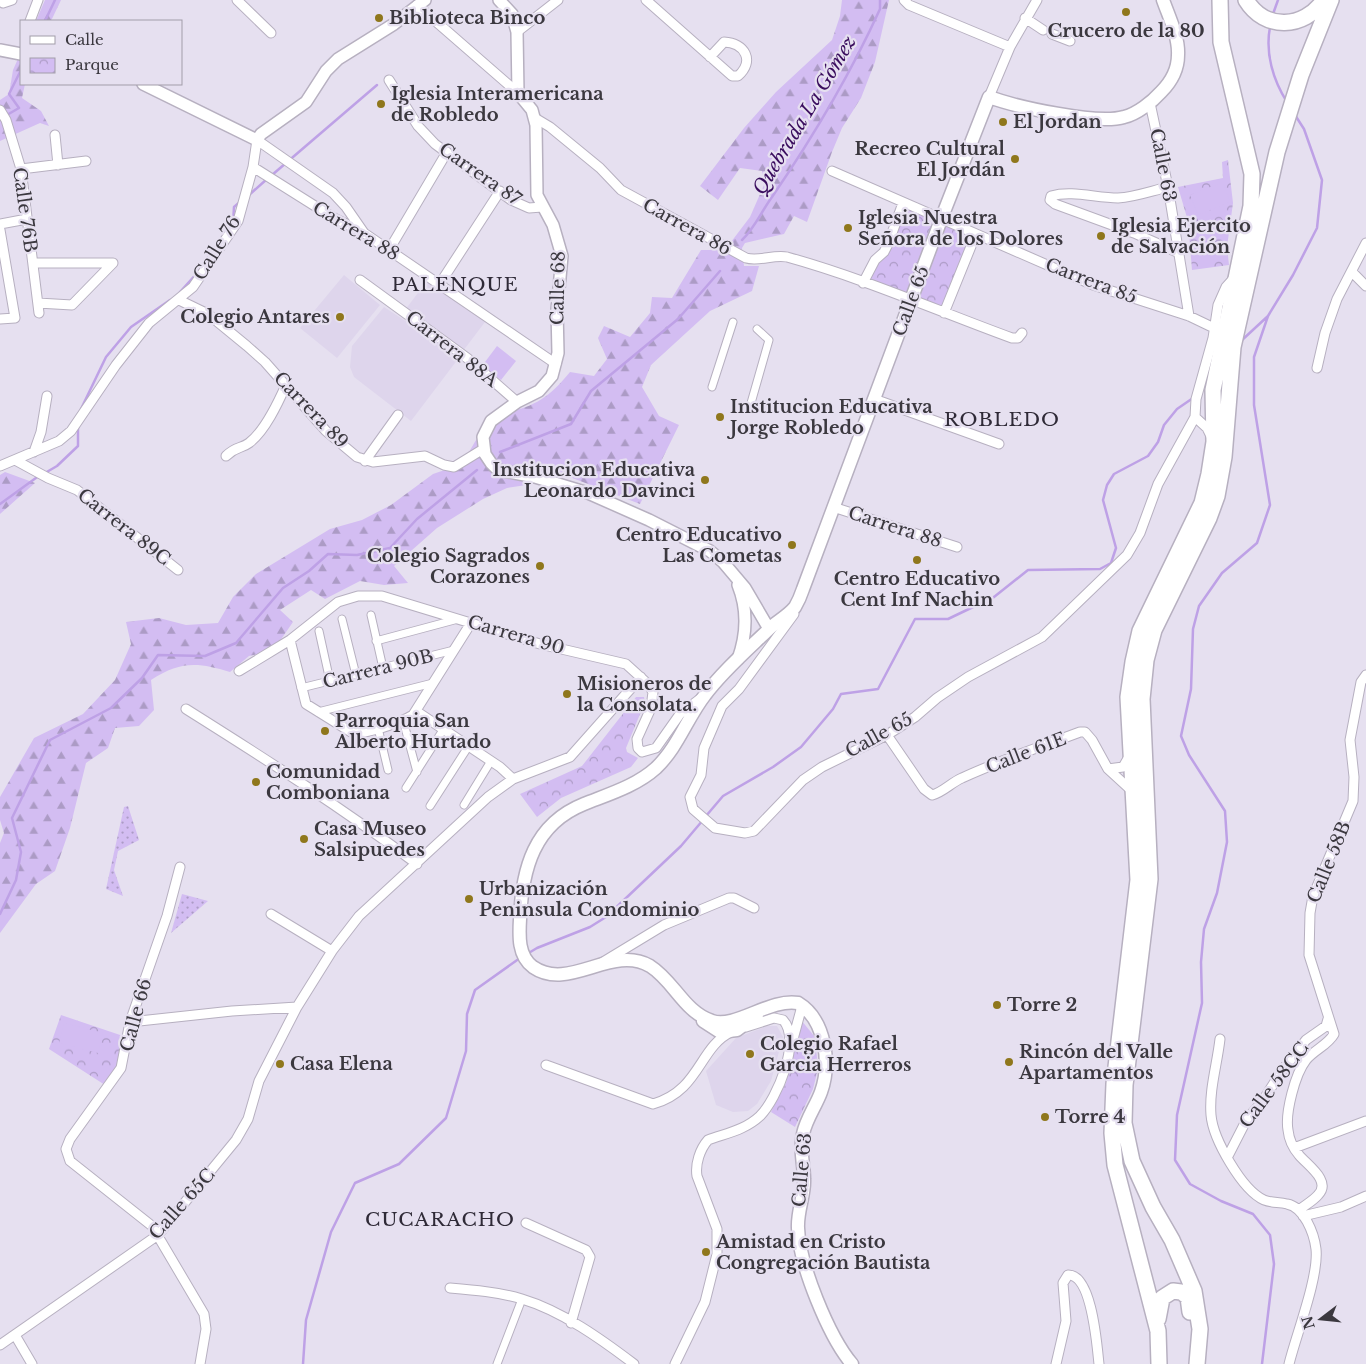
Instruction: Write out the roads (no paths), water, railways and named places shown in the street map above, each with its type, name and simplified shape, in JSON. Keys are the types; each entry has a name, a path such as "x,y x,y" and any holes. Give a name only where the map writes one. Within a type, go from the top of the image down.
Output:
{"highway":[{"path":"1197,1364 1200,1330 1198,1308 1188,1274 1132,1161 1124,1123 1124,1104 1150,880 1142,699 1144,673 1154,630 1209,518 1217,496 1224,457 1219,368 1236,277 1244,248 1253,189 1252,174 1224,62 1219,22 1220,0"},
{"path":"1224,62 1228,0"},
{"path":"1246,0 1260,16 1279,23 1300,20 1320,5"},
{"path":"1158,1331 1115,1165 1112,1133 1114,1084 1138,880 1128,697 1137,642 1202,503 1211,466 1214,442 1206,389 1233,347 1283,127 1331,0"},
{"path":"1159,1364 1158,1331 1162,1298 1173,1291 1180,1292 1188,1297 1190,1316 1200,1330"}],"main road":[{"path":"989,97 1030,108 1102,119 1125,117 1150,103 1167,84 1178,63 1177,43 1164,0"},
{"name":"Calle 65","path":"600,964 566,974 538,970 525,958 520,946 523,876 539,842 560,817 627,786 656,768 672,750 704,696 769,629 795,607 989,97"},
{"path":"600,964 631,960 650,966 667,980 704,1022 717,1032 737,1030 764,1009"},
{"path":"693,1010 713,1022 728,1022 785,1003 794,1002 802,1006"},
{"name":"Calle 63","path":"802,1006 818,1028 823,1041 826,1070 821,1093 803,1135 804,1181 798,1220 799,1243 810,1278 838,1343 852,1364"}],"street":[{"path":"30,20 38,0"},
{"path":"237,0 271,32"},
{"path":"499,0 512,14 517,32 518,93"},
{"path":"517,32 558,0"},
{"path":"646,0 710,57"},
{"path":"904,0 918,8 1010,47"},
{"name":"Calle 65","path":"989,97 1010,47 1037,0"},
{"path":"257,140 261,134 306,102 326,71 338,59 394,24 421,2"},
{"name":"Carrera 86","path":"421,2 518,93 532,110 534,118 550,127 600,168 621,190 746,258 752,260 784,256 944,313 1020,336"},
{"path":"1025,18 1047,32 1070,41"},
{"path":"0,50 20,52"},
{"name":"Carrera 87","path":"390,80 418,126 447,152 524,206 542,207"},
{"path":"146,85 257,140 333,193 346,207 364,233"},
{"name":"Calle 63","path":"1150,103 1168,187 1189,316"},
{"name":"Calle 76B","path":"0,110 6,120 21,170 39,313"},
{"name":"Calle 68","path":"485,454 482,443 484,432 491,421 506,409 544,386 552,376 556,364 557,310 562,256 553,225 537,195 534,118"},
{"path":"55,135 58,165"},
{"name":"Calle 76","path":"0,466 59,441 72,431 116,365 144,328 193,287 231,234 238,221 253,167 257,140"},
{"path":"389,250 447,152"},
{"path":"21,170 86,161"},
{"name":"Carrera 88","path":"253,167 334,218 364,233 556,364"},
{"name":"Carrera 85","path":"832,171 1093,284 1189,316 1214,328"},
{"path":"1168,187 1119,198 1064,194 1050,197 1055,204 1179,252"},
{"path":"439,284 500,191"},
{"path":"863,283 875,260 884,252 903,203"},
{"path":"0,224 27,219"},
{"name":"Calle 76B","path":"0,230 3,276 15,318 0,319"},
{"path":"944,313 976,234"},
{"path":"1317,368 1325,333 1337,299 1366,244"},
{"path":"33,263 113,264 72,305 38,303"},
{"path":"1352,272 1366,286"},
{"path":"1219,368 1214,328 1218,305 1226,287 1236,277"},
{"name":"Carrera 88A","path":"360,280 467,358 517,402"},
{"name":"Carrera 89","path":"179,300 208,314 222,324 265,362 326,431 357,458 365,461 425,456 444,465 454,467 480,451 485,454"},
{"path":"712,387 733,322"},
{"path":"749,410 769,340 757,329"},
{"path":"226,456 234,448 244,446 252,440 277,407 286,385"},
{"path":"1206,389 1195,417 1207,428 1214,442"},
{"path":"34,452 41,432 47,396"},
{"path":"874,399 999,444"},
{"path":"365,461 398,416"},
{"name":"Calle 65","path":"795,607 794,613 739,689 722,706 704,748 701,776 690,797 691,805 695,812 711,826 722,830 745,833 754,831 812,774 847,753 887,735 915,717 937,698 968,677 1036,642 1119,564 1135,541 1158,484 1195,417"},
{"path":"485,454 494,467 503,472 535,477 572,487 648,520 710,551 731,570 758,608 769,629"},
{"name":"Carrera 89C","path":"15,460 48,478 77,490 178,570"},
{"name":"Carrera 88","path":"833,507 957,548"},
{"path":"731,570 741,593 745,617 743,646 738,660"},
{"name":"Carrera 90","path":"239,671 290,640 333,604 358,596 382,596 540,644 626,664 652,688 651,708 636,745 642,752 656,748 680,714 704,696"},
{"path":"371,615 383,668"},
{"path":"342,619 356,675"},
{"path":"376,641 459,619"},
{"path":"290,640 305,702 353,733 403,720 416,711 471,623"},
{"path":"318,631 330,681"},
{"name":"Carrera 90B","path":"301,688 454,650"},
{"name":"Calle 58B","path":"1294,1148 1288,1130 1293,1093 1306,1061 1331,1039 1334,1030 1328,1019 1309,955 1310,913 1313,896 1353,801 1354,777 1350,740 1361,682 1366,675"},
{"name":"Calle 65C","path":"0,1345 158,1235 236,1140 248,1119 259,1080 297,1007 332,951 359,916 417,864 477,806 513,779 570,757 641,677"},
{"path":"318,712 432,684"},
{"path":"186,709 294,778 417,864"},
{"path":"416,711 491,761 513,779"},
{"path":"403,720 417,772"},
{"path":"378,728 388,770"},
{"path":"406,788 443,730"},
{"name":"Calle 61E","path":"887,735 925,792 932,795 962,778 1080,732 1085,732 1092,740 1108,769"},
{"path":"430,806 468,747"},
{"path":"1108,769 1123,767 1130,756"},
{"path":"464,806 491,761"},
{"path":"1108,769 1132,791"},
{"name":"Calle 66","path":"158,1235 142,1217 70,1161 66,1149 70,1139 119,1074 123,1063 130,1022 167,916 180,868"},
{"path":"600,964 631,943 664,925 729,898 734,898 754,908"},
{"path":"271,914 332,951"},
{"path":"675,1364 705,1302 717,1254 717,1229 697,1176 696,1168 699,1156 708,1140 741,1130 760,1116 775,1097 802,1006"},
{"path":"130,1022 232,1011 297,1007"},
{"path":"546,1065 653,1104 678,1092 694,1077 716,1044 728,1034 737,1030 779,1018 784,1020 790,1030 788,1056"},
{"name":"Calle 58CC","path":"1228,1156 1247,1119 1262,1102 1281,1072 1306,1040 1326,1026 1328,1019"},
{"path":"704,1022 716,1044"},
{"path":"1220,1040 1210,1097 1215,1137 1250,1190 1264,1200 1288,1204 1301,1213 1311,1230 1316,1250 1311,1285 1289,1364"},
{"path":"1301,1213 1319,1195 1322,1184 1319,1176 1294,1148 1366,1121"},
{"path":"1301,1213 1341,1207 1366,1196"},
{"path":"526,1223 586,1250 590,1257 571,1323"},
{"path":"158,1235 204,1314 206,1329 200,1364"},
{"path":"1056,1364 1066,1321 1063,1283 1068,1275 1078,1279 1087,1294 1092,1314 1099,1364"},
{"path":"450,1288 488,1292 522,1299 557,1314 634,1364"},
{"path":"497,1364 522,1299"},
{"path":"15,1336 32,1364"}],"waterway":[{"path":"45,20 55,0"},
{"name":"Quebrada La Gómez","path":"742,240 802,152 830,105 880,9 880,0"},
{"path":"1273,14 1278,0"},
{"path":"1270,27 1269,56 1271,66 1287,102"},
{"path":"0,119 19,108 9,94 20,72"},
{"path":"272,175 377,85"},
{"path":"1262,1364 1274,1264 1270,1235 1253,1214 1221,1201 1190,1184 1175,1160 1177,1115 1202,1003 1201,962 1204,929 1217,893 1227,842 1225,811 1189,755 1181,736 1191,689 1193,629 1199,606 1222,573 1257,543 1270,505 1254,405 1254,357 1268,316 1293,275 1317,228 1322,180 1304,129 1295,115"},
{"path":"249,195 267,179"},
{"path":"233,223 234,207 241,201"},
{"name":"Quebrada La Gómez","path":"500,452 571,424 591,391 678,319 720,271"},
{"path":"180,292 198,272"},
{"path":"81,409 106,357 131,327 170,300"},
{"path":"1241,341 1268,316"},
{"path":"706,816 723,796 773,767 801,747 833,709 841,694 878,689 915,619 948,619 994,597 1028,570 1100,569 1111,563 1116,548 1103,500 1107,485 1114,474 1148,456 1158,442 1164,425 1177,409 1193,398"},
{"path":"45,473 57,466 78,446 78,427"},
{"name":"Quebrada La Gómez","path":"0,914 16,880 21,852 12,818 50,740 111,708 142,678 158,655 205,656 236,643 283,588 309,571 328,554 357,555 390,548 417,519 477,470"},
{"path":"0,504 40,475"},
{"path":"527,954 537,948 590,927 606,917 681,846 703,820"},
{"path":"303,1364 306,1320 331,1232 355,1183 399,1164 446,1118 466,1051 467,1014 475,990 520,958"}],"place":[{"name":"Crucero de la 80","path":"1126,12"},
{"name":"Biblioteca Binco","path":"379,18"},
{"name":"Iglesia Interamericana de Robledo","path":"381,104"},
{"name":"El Jordan","path":"1003,122"},
{"name":"Recreo Cultural El Jordán","path":"1015,159"},
{"name":"Iglesia Nuestra Señora de los Dolores","path":"848,228"},
{"name":"Iglesia Ejercito de Salvación","path":"1101,236"},
{"name":"Colegio Antares","path":"340,317"},
{"name":"Institucion Educativa Jorge Robledo","path":"720,417"},
{"name":"Institucion Educativa Leonardo Davinci","path":"705,480"},
{"name":"Centro Educativo Las Cometas","path":"792,545"},
{"name":"Centro Educativo Cent Inf Nachin","path":"917,560"},
{"name":"Colegio Sagrados Corazones","path":"540,566"},
{"name":"Misioneros de la Consolata.","path":"567,694"},
{"name":"Parroquia San Alberto Hurtado","path":"325,731"},
{"name":"Comunidad Comboniana","path":"256,782"},
{"name":"Casa Museo Salsipuedes","path":"304,839"},
{"name":"Urbanización Peninsula Condominio","path":"469,899"},
{"name":"Torre 2","path":"997,1005"},
{"name":"Colegio Rafael Garcia Herreros","path":"750,1054"},
{"name":"Rincón del Valle Apartamentos","path":"1009,1062"},
{"name":"Casa Elena","path":"280,1064"},
{"name":"Torre 4","path":"1045,1117"},
{"name":"Amistad en Cristo Congregación Bautista","path":"706,1252"}],"district":[{"name":"PALENQUE","path":"455,284"},
{"name":"ROBLEDO","path":"1002,419"},
{"name":"CUCARACHO","path":"440,1219"}]}
